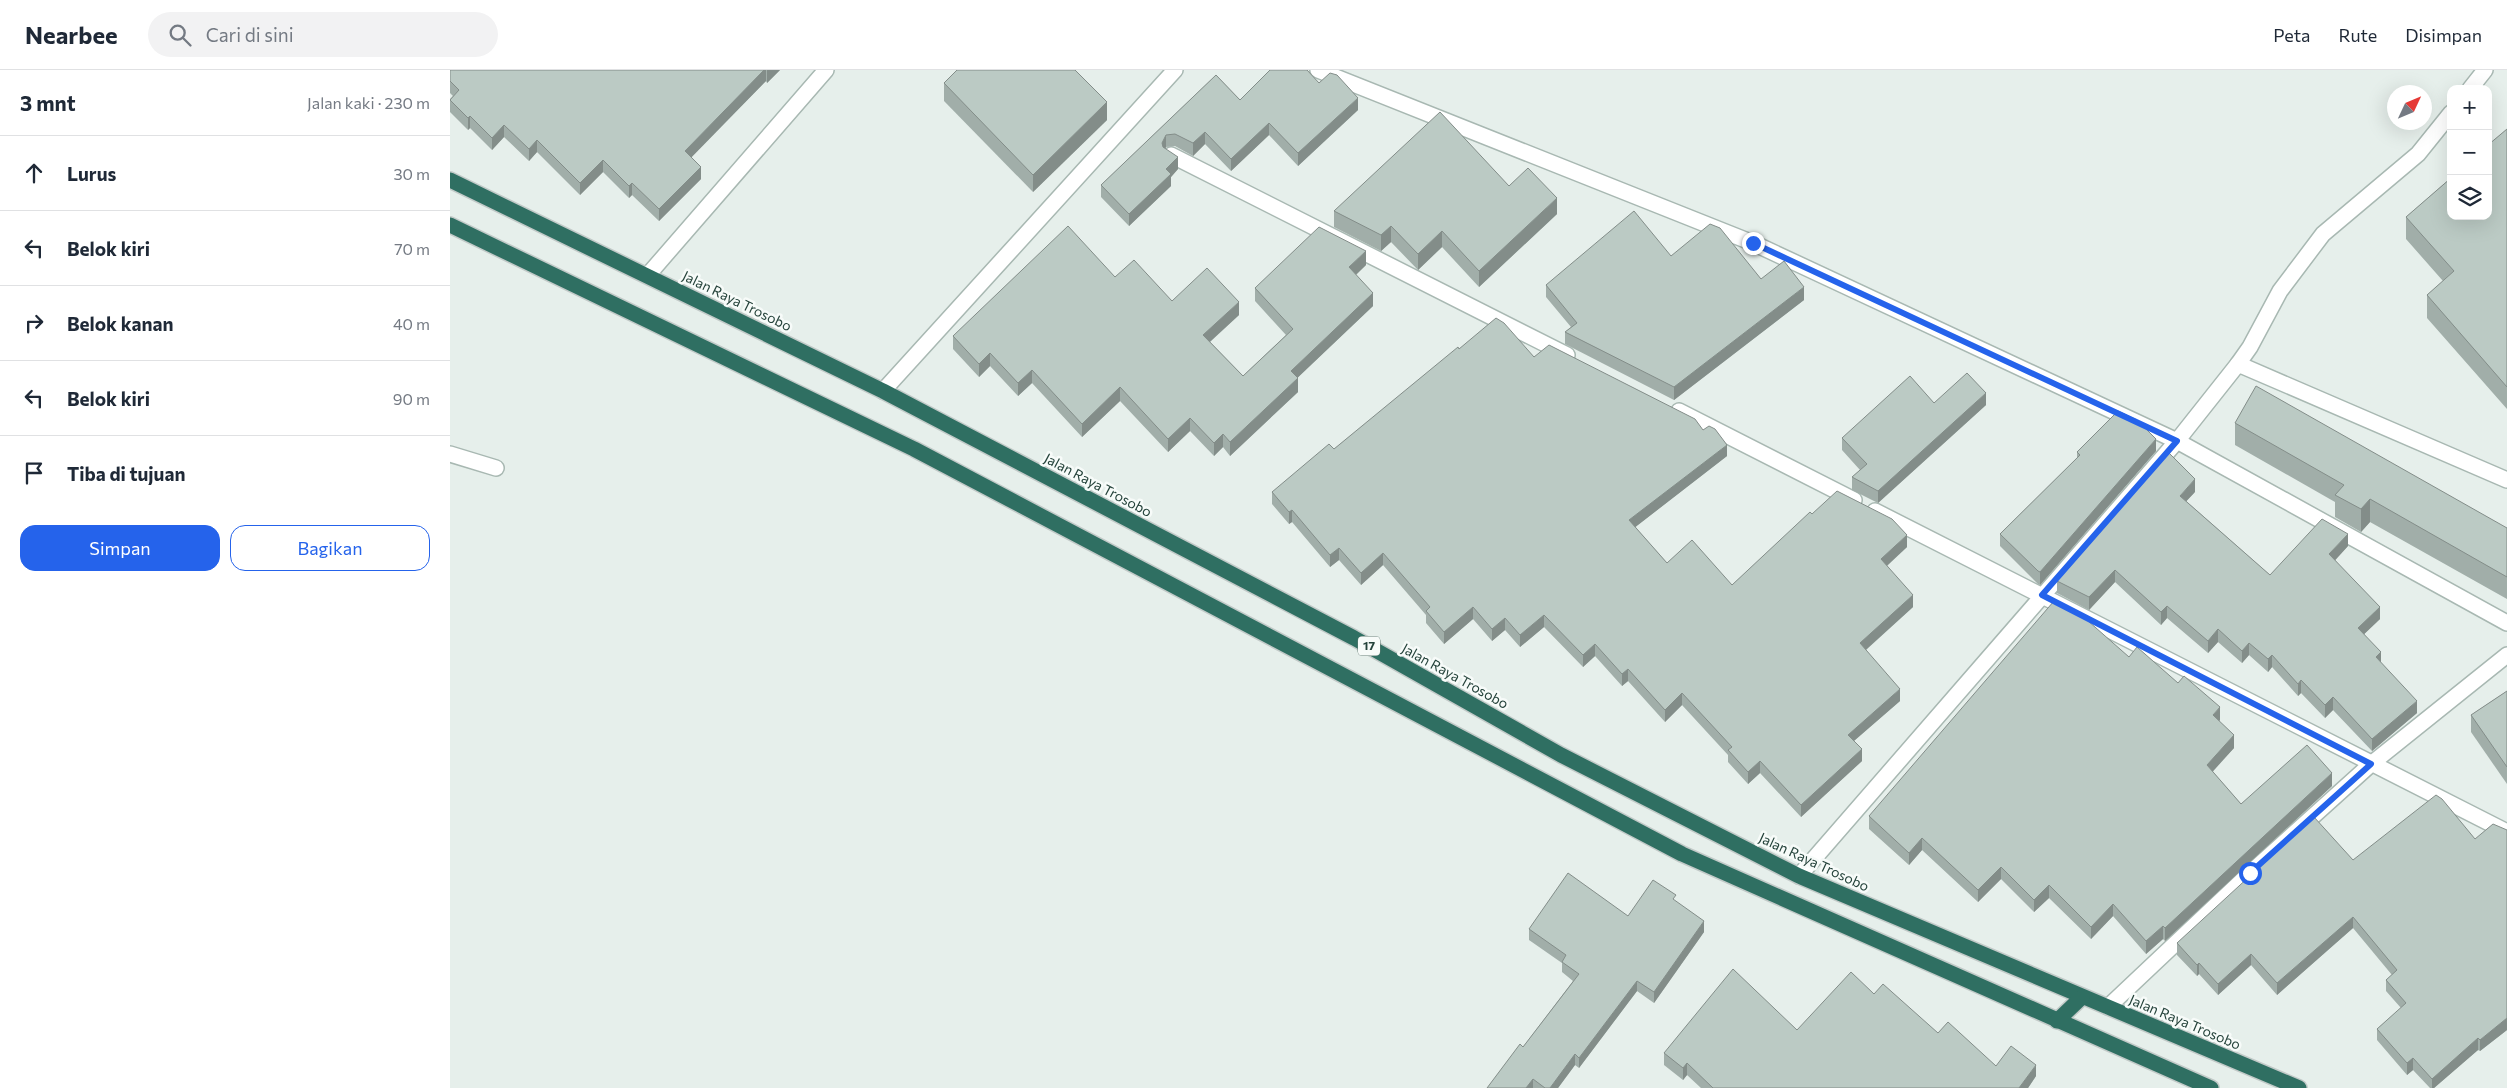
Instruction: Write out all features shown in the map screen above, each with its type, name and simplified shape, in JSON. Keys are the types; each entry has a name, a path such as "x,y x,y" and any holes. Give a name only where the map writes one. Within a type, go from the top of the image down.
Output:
{"highway":[{"name":"Jalan Raya Trosobo","path":"450,180 883,391 1354,638 1561,755 1800,876 2299,1088"},
{"path":"450,225 914,449 1682,854 2211,1088"},
{"path":"2057,1021 2082,996"}],"street":[{"path":"648,275 826,70"},
{"path":"883,391 1175,70"},
{"path":"1318,70 1753,243 2180,437 2507,623"},
{"path":"2473,85 2486,70"},
{"path":"1800,876 2199,414 2250,347 2280,290 2323,234 2418,154 2447,119"},
{"path":"1171,155 1580,361"},
{"path":"2238,364 2507,480"},
{"path":"1669,406 2507,832"},
{"path":"450,454 496,468"},
{"path":"2108,1008 2250,873 2371,764 2507,655"}],"building":[{"path":"450,70 764,70 685,151 701,167 659,209 632,183 629,186 603,160 580,183 537,140 529,149 504,125 492,138 470,116 468,118 450,100 459,90 450,81"},
{"path":"957,70 1075,70 1107,102 1033,175 944,83"},
{"path":"1270,70 1307,70 1319,83 1330,73 1337,75 1358,98 1298,153 1269,123 1231,159 1205,132 1193,143 1175,134 1166,135 1162,143 1163,147 1178,157 1166,169 1171,174 1129,214 1101,185 1216,75 1240,100"},
{"path":"1440,112 1509,186 1528,168 1557,198 1479,271 1442,231 1418,254 1391,226 1381,235 1334,211"},
{"path":"2507,129 2507,387 2427,295 2454,271 2406,217 2447,181 2447,220 2492,220 2492,142"},
{"path":"1634,211 1671,256 1710,224 1720,228 1761,279 1784,261 1804,287 1674,387 1565,332 1577,323 1546,285"},
{"path":"1068,226 1115,277 1134,260 1172,301 1207,268 1239,302 1203,335 1243,376 1293,329 1255,288 1319,227 1366,251 1349,267 1373,293 1291,371 1298,378 1230,442 1223,434 1214,443 1190,418 1168,439 1120,387 1082,424 1032,370 1018,383 990,353 979,364 953,336"},
{"path":"1496,318 1504,323 1534,357 1549,345 1695,419 1703,430 1709,426 1715,429 1727,445 1629,520 1667,563 1692,540 1732,585 1810,512 1812,514 1837,491 1892,519 1907,535 1881,559 1913,595 1860,643 1900,689 1848,735 1862,749 1801,805 1760,761 1748,772 1728,750 1732,747 1682,693 1665,710 1628,669 1622,674 1595,644 1583,655 1544,615 1520,635 1505,618 1492,629 1473,607 1444,632 1426,611 1430,607 1383,553 1361,573 1339,548 1330,555 1292,510 1289,512 1272,492 1329,444 1334,449"},
{"path":"1967,373 1986,393 1878,491 1852,477 1867,464 1842,438 1910,376 1934,403"},
{"path":"2256,386 2507,528 2507,577 2370,499 2361,509 2335,495 2344,485 2235,423"},
{"path":"2118,411 2137,420 2156,439 2040,572 2000,534 2080,455 2077,452"},
{"path":"2169,453 2195,479 2180,496 2270,575 2322,519 2348,534 2329,554 2380,607 2358,628 2381,652 2376,657 2417,701 2372,739 2333,697 2325,705 2301,680 2298,684 2272,655 2268,659 2249,643 2242,651 2218,629 2208,641 2167,606 2161,612 2115,570 2089,597 2057,581"},
{"path":"2054,601 2079,613 2129,657 2137,647 2178,683 2184,676 2220,707 2213,715 2234,735 2207,765 2241,804 2307,745 2332,773 2165,928 2163,926 2146,941 2113,904 2091,927 2049,885 2034,900 2001,867 1978,890 1922,838 1909,853 1869,816"},
{"path":"2507,691 2507,767 2471,715"},
{"path":"2436,795 2442,799 2475,839 2493,824 2507,830 2507,1018 2480,1040 2478,1038 2432,1079 2413,1058 2407,1063 2377,1029 2406,1003 2386,980 2397,970 2353,917 2277,983 2251,954 2218,984 2177,943 2314,817 2353,860"},
{"path":"1568,873 1628,916 1653,880 1676,895 1673,899 1704,921 1654,992 1637,981 1579,1058 1575,1054 1550,1088 1545,1088 1533,1079 1526,1088 1487,1088 1520,1044 1523,1047 1579,974 1562,962 1566,955 1529,929"},
{"path":"1733,969 1797,1030 1851,972 1874,994 1883,984 1938,1033 1948,1022 1996,1066 2011,1046 2036,1065 2019,1088 1713,1088 1687,1063 1683,1068 1664,1053"}],"route":[{"path":"1753,243 2177,441 2042,595 2371,764 2250,873"}]}
